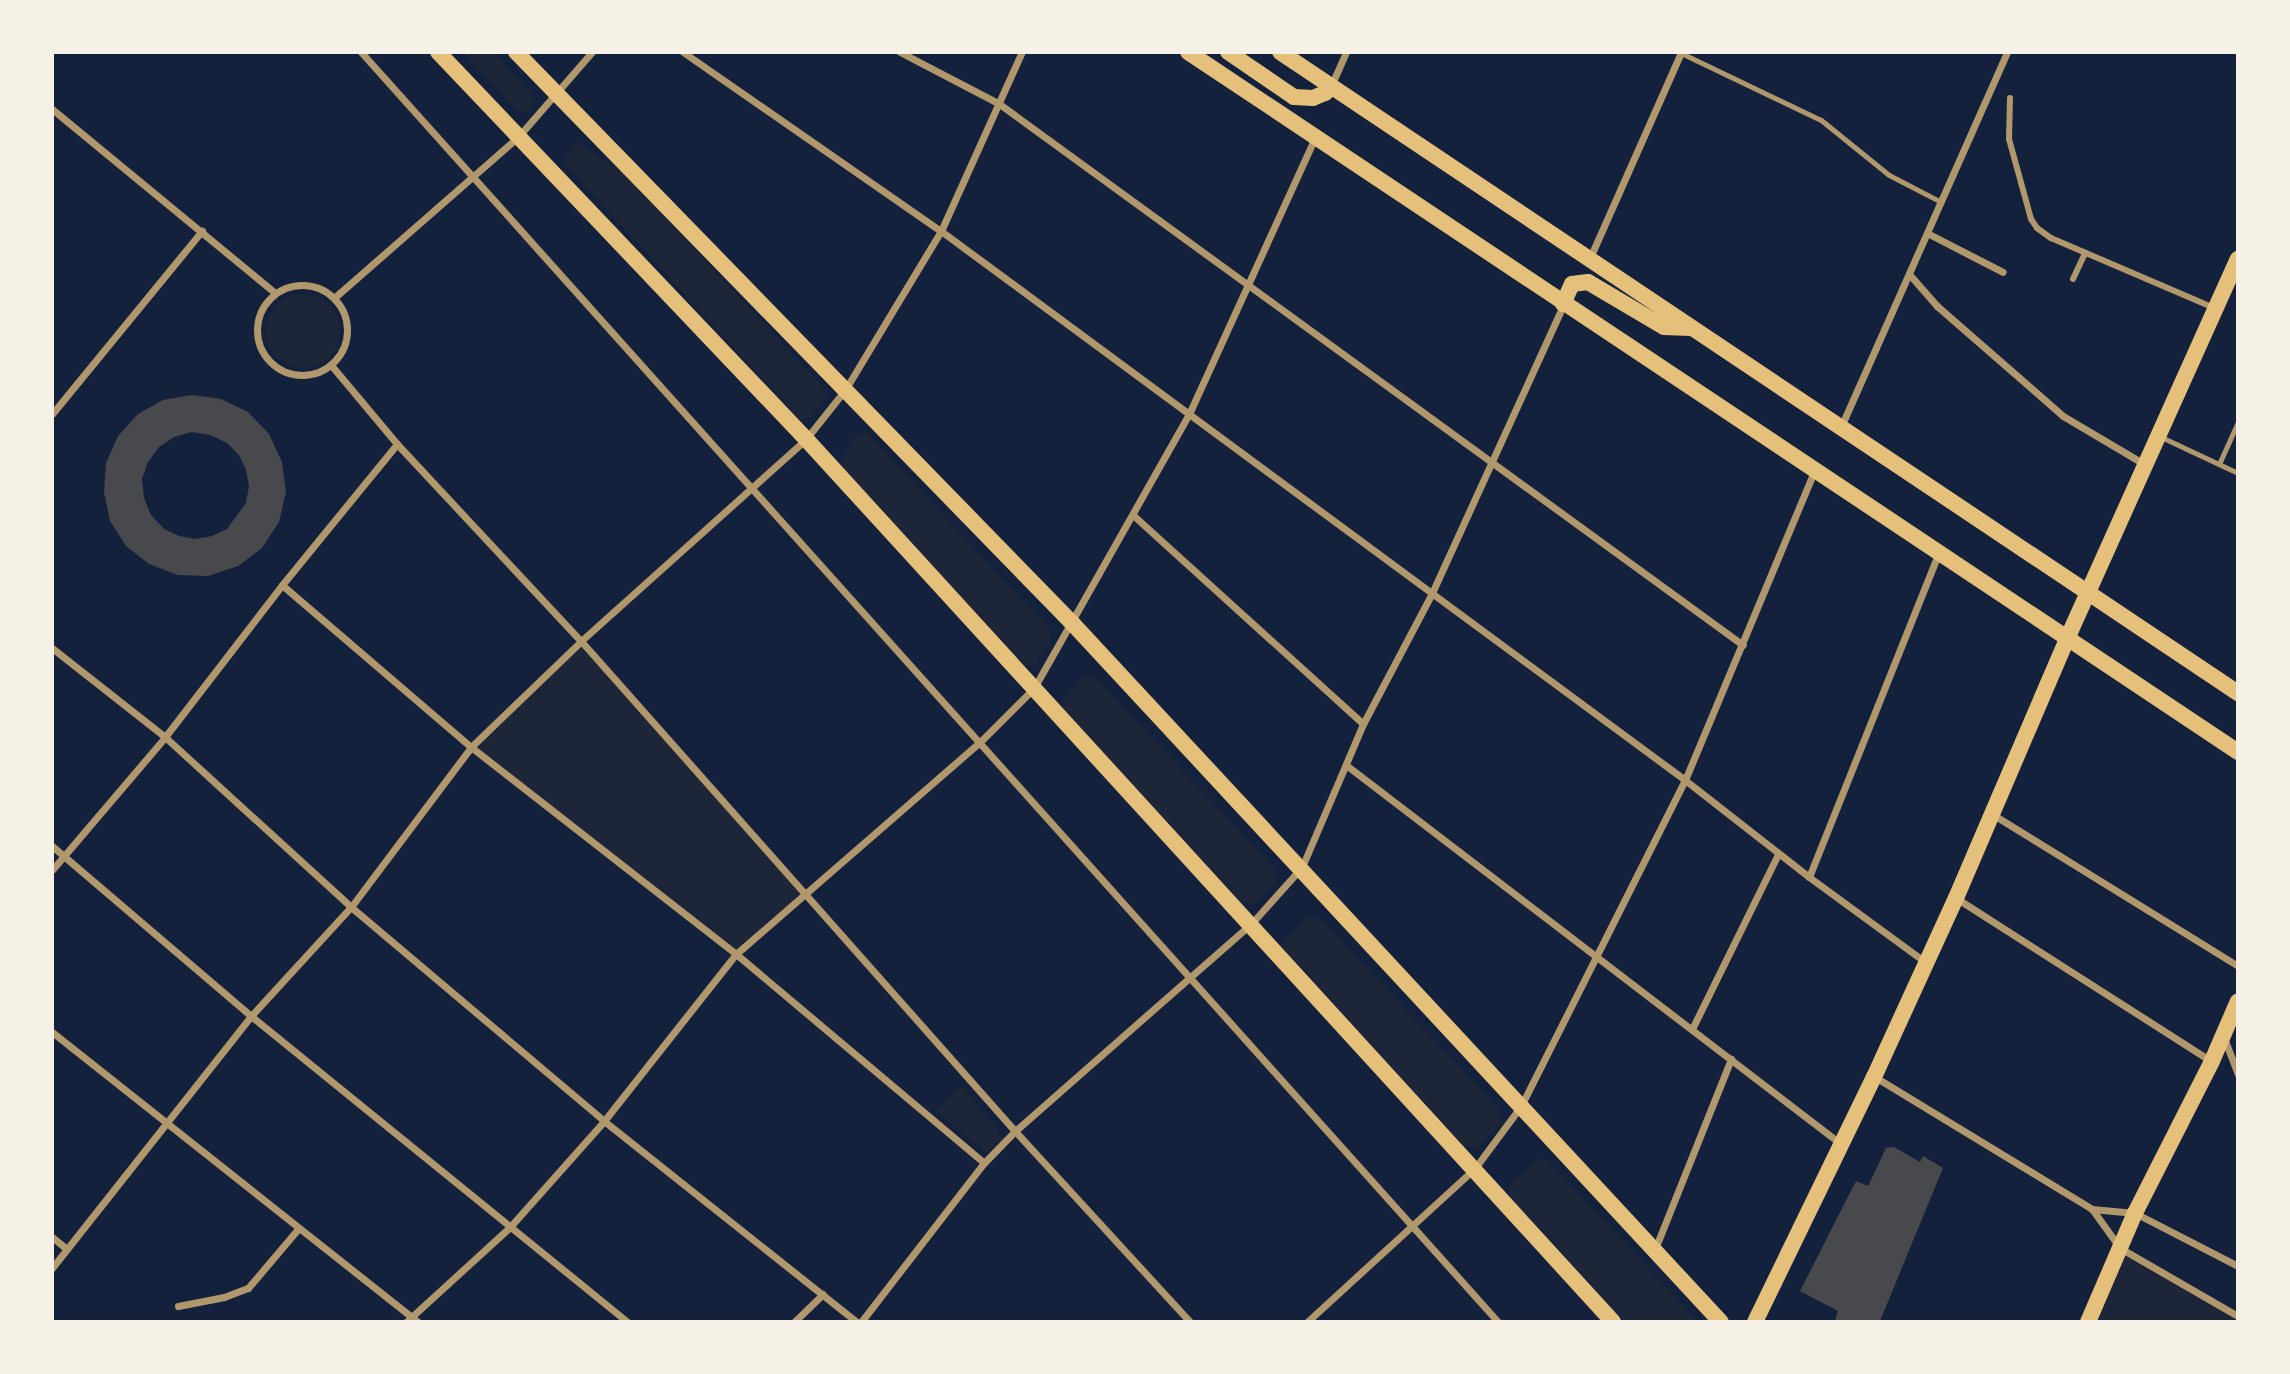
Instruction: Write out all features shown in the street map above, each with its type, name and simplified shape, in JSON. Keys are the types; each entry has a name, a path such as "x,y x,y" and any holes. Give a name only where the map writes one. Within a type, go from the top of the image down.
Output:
{"main road":[{"path":"438,52 806,439 1613,1321"},
{"path":"516,52 1073,624 1302,867 1721,1321"},
{"path":"1188,52 2238,752"},
{"path":"1228,52 1294,97 1313,98 1331,87"},
{"path":"1280,52 2238,693"},
{"path":"1755,1321 1874,1077 1956,898 2067,639 2238,259"},
{"path":"1563,304 1572,284 1588,282 1664,327 1691,328"},
{"path":"2088,1321 2135,1213 2212,1061 2238,1001"}],"street":[{"path":"361,52 1498,1321"},
{"path":"334,298 518,137 593,52"},
{"path":"683,52 940,231 1433,593 1685,780 1778,854 1926,962"},
{"path":"900,52 998,103 1743,645"},
{"path":"52,1268 251,1016 351,908 471,747 581,641 806,439 845,390 940,231 1022,52"},
{"path":"1331,87 1346,52"},
{"path":"1840,429 2007,52"},
{"path":"1589,260 1681,53"},
{"path":"2010,98 2009,139 2031,219 2051,239 2215,309"},
{"path":"52,108 275,293"},
{"path":"408,1319 510,1227 604,1121 736,954 980,742 1034,688 1073,624 1189,414 1315,137"},
{"path":"53,413 202,231"},
{"path":"1927,233 2003,272"},
{"path":"2073,279 2085,253"},
{"path":"1909,274 1937,306 2063,416 2146,466"},
{"path":"305,285 321,289 334,298 345,317 346,340 331,365 318,372 297,374 276,368 266,358 256,331 264,303 289,286 305,285"},
{"path":"52,649 165,737 351,908 604,1121 859,1321 984,1163 1015,1131 1187,977 1251,924 1302,867 1363,724 1433,593 1490,461 1563,304"},
{"path":"331,365 397,444 581,641 806,891 1015,1131 1190,1321"},
{"path":"52,870 165,737 282,585 397,444"},
{"path":"1307,1321 1475,1168 1521,1106 1685,780 1814,471"},
{"path":"1134,516 1363,724"},
{"path":"1809,877 1938,553"},
{"path":"282,585 471,747 736,954 984,1163"},
{"path":"1346,765 1841,1144"},
{"path":"1992,814 2238,966"},
{"path":"52,846 251,1016 627,1321"},
{"path":"1692,1030 1778,854"},
{"path":"1956,898 2212,1061"},
{"path":"52,1032 408,1319 418,1321"},
{"path":"2223,1034 2238,1076"},
{"path":"1655,1249 1731,1059"},
{"path":"1874,1077 2092,1209 2120,1248 2238,1316"},
{"path":"2092,1209 2135,1213 2238,1266"},
{"path":"178,1306 224,1297 248,1288 298,1229"},
{"path":"52,1237 67,1249"},
{"path":"794,1321 823,1294"}],"lane":[{"path":"1681,53 1804,110 1821,120 1889,174 1941,202"},
{"path":"2219,464 2238,422"},
{"path":"2159,436 2238,473"}],"shaded area":[{"path":"464,53 494,53 532,94 534,104 524,113 517,111"},
{"path":"576,142 623,173 825,389 825,399 811,417 799,419 568,167 564,159"},
{"path":"296,294 310,294 324,300 334,310 340,331 338,345 324,362 310,368 296,368 282,362 272,352 266,338 266,324 272,310 282,300"},
{"path":"858,433 868,434 1050,630 1050,642 1032,668 1024,665 847,472 841,462"},
{"path":"581,643 804,891 736,954 472,747"},
{"path":"1084,675 1096,678 1274,868 1277,882 1254,905 1241,902 1063,708 1063,700"},
{"path":"1308,917 1320,918 1499,1109 1501,1123 1477,1148 1464,1146 1285,950 1283,940"},
{"path":"962,1086 1004,1138 987,1153 935,1111"},
{"path":"1539,1159 1547,1160 1698,1321 1624,1321 1508,1194 1513,1182"},
{"path":"2120,1250 2237,1313 2237,1321 2090,1322"}],"building":[{"path":"192,395 221,399 248,412 269,434 282,462 286,492 279,522 262,548 238,566 208,576 178,575 149,564 126,546 110,521 104,492 106,463 118,436 138,414 163,400","holes":["192,432 210,435 227,443 239,455 249,486 246,503 227,529 212,536 195,539 179,536 164,529 151,515 144,498 142,479 148,462 159,447 174,437"]},
{"path":"1894,1147 1920,1162 1923,1156 1943,1168 1880,1321 1835,1321 1838,1311 1800,1291 1856,1181 1868,1186 1886,1148"}]}
